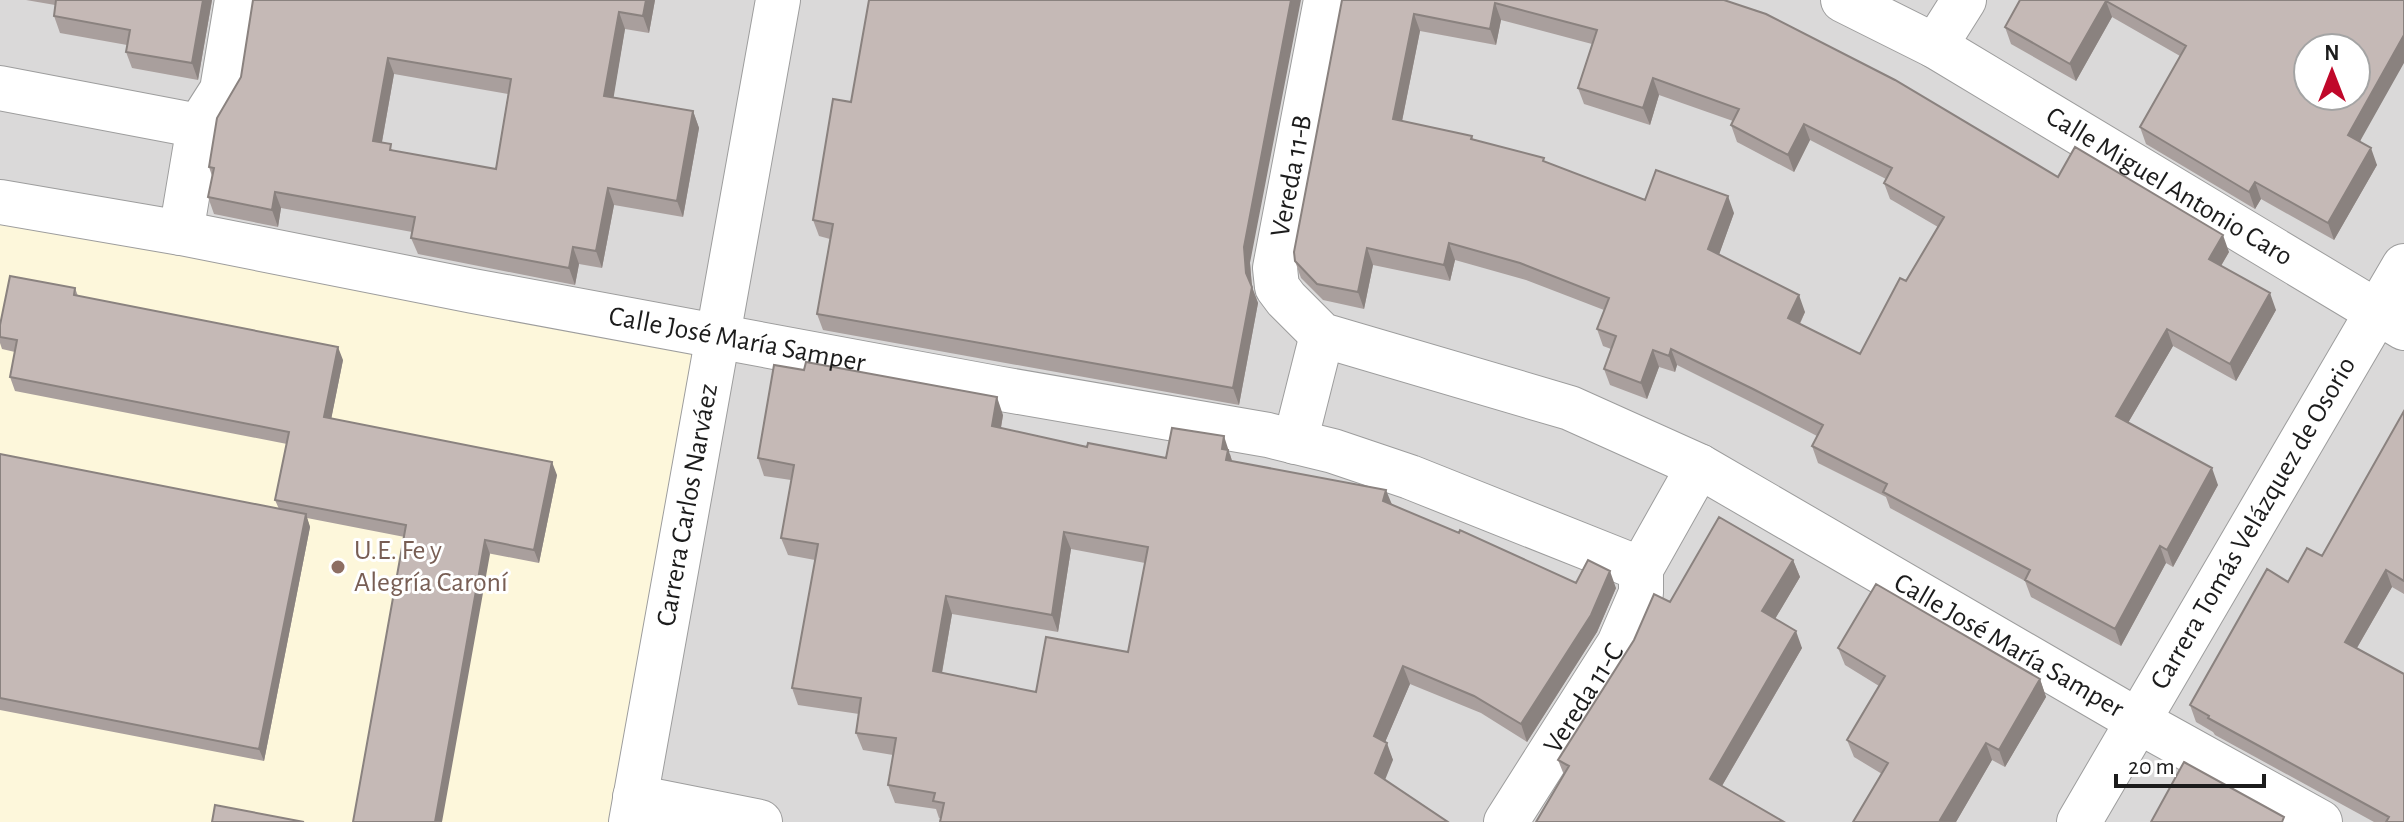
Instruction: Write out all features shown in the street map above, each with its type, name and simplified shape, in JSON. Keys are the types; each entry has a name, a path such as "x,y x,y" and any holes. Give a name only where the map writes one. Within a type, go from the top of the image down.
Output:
{"street":[{"path":"181,233 199,126 222,90 237,0"},
{"name":"Carrera Carlos Narváez","path":"633,809 778,0"},
{"name":"Vereda 11-B","path":"1322,335 1277,287 1275,268 1326,0"},
{"name":"Calle Miguel Antonio Caro","path":"1843,0 1935,46 2390,320"},
{"path":"1935,46 1964,0"},
{"path":"0,88 199,126"},
{"name":"Calle José María Samper","path":"0,202 181,233 1295,442 1333,451 1410,477 1641,569"},
{"name":"Carrera Tomás Velázquez de Osorio","path":"2079,822 2138,721 2390,320 2404,266"},
{"path":"1295,442 1322,335"},
{"name":"Calle José María Samper","path":"1322,335 1570,408 1699,466 2138,721 2320,822"},
{"path":"1641,569 1699,466"},
{"name":"Vereda 11-C","path":"1506,822 1619,644 1641,593 1641,569"},
{"path":"633,809 760,822"}],"shaded area":[{"path":"0,0 2404,0 2404,822 0,822"},
{"name":"U.E. Fe y Alegría Caroní","path":"0,202 717,337 631,822 0,822"}],"building":[{"path":"56,0 203,0 192,63 126,52 130,30 54,16"},
{"path":"253,0 646,0 643,16 619,12 604,96 693,111 677,201 608,188 596,251 573,247 569,268 411,238 415,217 275,192 272,210 208,197 214,168 209,167 217,118 241,77","holes":["388,58 511,79 496,169 390,150 391,144 373,141"]},
{"path":"869,0 1291,0 1244,247 1246,273 1252,287 1233,388 817,314 833,224 813,220 833,99 851,102"},
{"path":"1342,0 1724,0 1766,14 1895,80 2058,177 2075,147 2223,235 2209,259 2270,293 2230,364 2167,329 2116,416 2212,468 2167,550 2160,546 2115,629 2025,580 2030,570 1883,492 1887,484 1812,446 1823,425 1753,389 1671,349 1669,356 1653,350 1641,383 1604,369 1616,336 1597,329 1609,298 1520,263 1449,243 1444,265 1367,248 1358,292 1317,284 1295,261 1294,252","holes":["1495,3 1597,30 1578,88 1643,108 1653,78 1739,109 1731,125 1788,155 1804,124 1892,168 1884,183 1944,217 1906,281 1900,278 1860,354 1788,318 1799,295 1708,249 1728,196 1656,170 1645,200 1543,161 1544,158 1471,139 1472,136 1393,119 1414,14 1490,29"]},
{"path":"2020,0 2404,0 2404,35 2372,92 2372,32 2292,32 2292,112 2361,112 2348,135 2371,148 2328,223 2255,182 2249,192 2140,127 2186,46 2106,1 2070,64 2005,27"},
{"path":"10,276 75,288 74,295 338,347 324,417 552,462 534,550 485,540 435,822 353,822 406,525 275,500 289,432 10,377 17,340 0,337 0,325"},
{"path":"806,362 997,397 992,426 1087,447 1088,443 1166,458 1172,428 1224,436 1222,449 1228,450 1226,460 1386,490 1383,501 1459,533 1460,530 1576,583 1588,560 1610,571 1591,615 1521,724 1474,696 1403,666 1374,736 1387,743 1375,773 1448,822 940,822 944,803 933,801 935,793 888,785 896,738 856,733 861,698 792,688 818,544 781,538 794,465 758,458 774,365 804,370","holes":["1064,532 1148,547 1128,652 1046,637 1036,692 933,671 946,596 1052,615"]},
{"path":"2404,411 2404,581 2386,570 2345,642 2404,674 2404,822 2386,822 2389,817 2208,718 2190,705 2267,569 2288,582 2307,548 2322,556"},
{"path":"0,454 306,514 259,749 0,698"},
{"path":"1719,517 1793,560 1762,611 1796,631 1710,779 1784,822 1536,822 1569,766 1558,760 1634,640 1654,594 1670,602"},
{"path":"1876,584 2040,679 1999,750 1986,743 1940,820 1944,822 1853,822 1888,763 1847,740 1885,676 1838,648"},
{"path":"2184,762 2284,817 2282,822 2151,822"},
{"path":"215,805 304,822 212,822"}],"place":[{"name":"U.E. Fe y Alegría Caroní","path":"338,567"}]}
